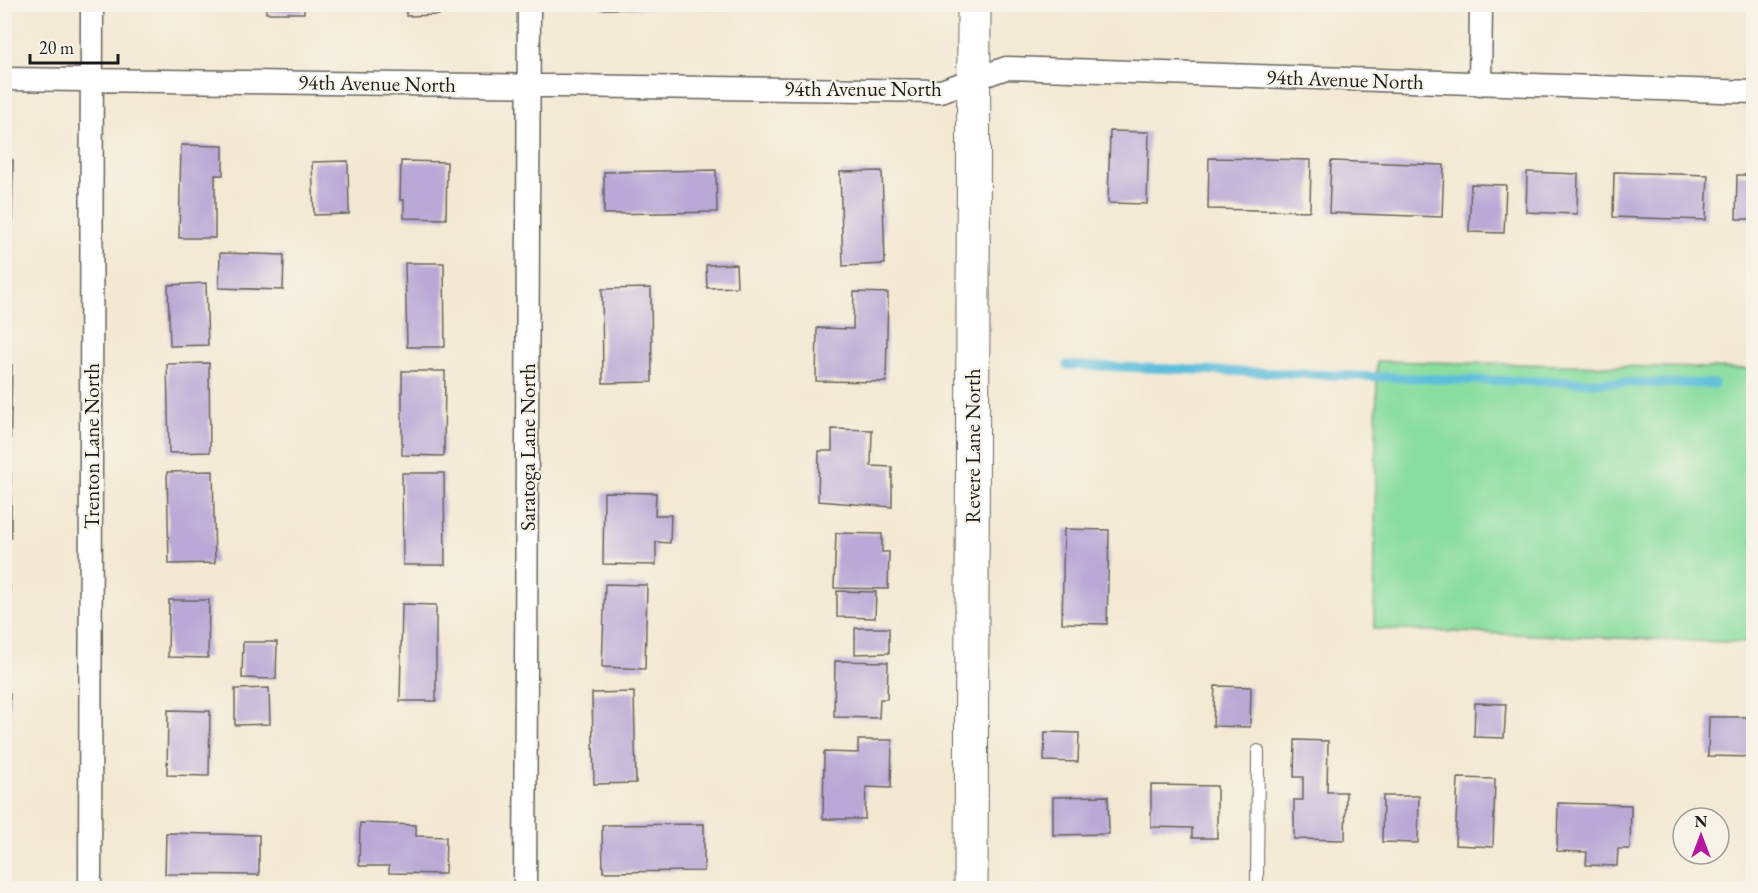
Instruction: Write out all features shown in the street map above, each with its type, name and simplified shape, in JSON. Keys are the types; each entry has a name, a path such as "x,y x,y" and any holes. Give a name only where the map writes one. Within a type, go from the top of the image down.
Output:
{"street":[{"name":"Trenton Lane North","path":"90,888 92,4"},
{"name":"Saratoga Lane North","path":"525,888 529,4"},
{"name":"Revere Lane North","path":"971,888 974,4"},
{"path":"1480,84 1481,4"},
{"name":"94th Avenue North","path":"4,79 941,91 1006,68 1754,93"}],"lane":[{"path":"1257,888 1258,751"}],"green space":[{"path":"1377,361 1753,369 1753,643 1374,629"}],"building":[{"path":"266,4 304,4 304,13 266,13"},
{"path":"406,4 439,4 439,15 406,16"},
{"path":"602,4 669,4 669,8 602,9"},
{"path":"705,4 740,4 740,8 705,9"},
{"path":"831,4 882,4 882,7 831,8"},
{"path":"1110,131 1149,132 1147,204 1108,203"},
{"path":"181,145 223,146 223,175 215,175 215,238 179,238"},
{"path":"1209,158 1311,160 1310,211 1208,209"},
{"path":"4,160 13,160 12,221 4,221"},
{"path":"348,161 349,214 314,215 312,162"},
{"path":"401,161 447,162 446,219 404,218 404,200 400,200"},
{"path":"1331,161 1444,165 1442,217 1329,213"},
{"path":"716,170 717,212 604,214 604,172"},
{"path":"882,171 885,264 843,266 840,172"},
{"path":"1527,172 1578,174 1577,214 1526,212"},
{"path":"1614,172 1708,175 1706,220 1613,217"},
{"path":"1737,175 1754,175 1754,219 1736,219"},
{"path":"1471,184 1506,185 1504,233 1469,232"},
{"path":"220,253 284,255 283,290 219,288"},
{"path":"405,263 444,263 445,347 407,347"},
{"path":"736,264 737,287 707,288 706,265"},
{"path":"206,283 208,345 170,346 168,285"},
{"path":"651,288 652,382 603,383 602,289"},
{"path":"854,292 888,293 886,382 816,381 817,328 853,329"},
{"path":"209,363 210,452 169,453 167,364"},
{"path":"4,365 12,365 10,459 4,459"},
{"path":"402,371 445,371 444,456 402,455"},
{"path":"832,429 872,430 871,466 892,467 892,507 818,501 819,451 832,451"},
{"path":"213,471 215,563 169,564 167,472"},
{"path":"4,473 11,473 11,538 4,538"},
{"path":"402,473 444,473 445,565 403,565"},
{"path":"604,492 656,493 655,515 671,515 670,543 656,542 656,565 603,564"},
{"path":"1064,529 1109,530 1107,624 1062,623"},
{"path":"836,533 882,534 882,552 889,552 888,589 834,588"},
{"path":"605,584 647,585 645,669 602,667"},
{"path":"4,585 10,585 9,643 4,643"},
{"path":"837,591 876,592 875,618 837,617"},
{"path":"169,600 209,600 208,658 168,657"},
{"path":"402,604 436,605 436,701 400,701"},
{"path":"855,628 889,628 889,653 855,654"},
{"path":"243,642 277,642 276,679 242,678"},
{"path":"835,661 888,662 887,699 880,699 879,718 834,717"},
{"path":"1215,686 1251,687 1250,727 1213,726"},
{"path":"269,688 270,724 235,725 235,689"},
{"path":"634,692 636,783 594,784 592,693"},
{"path":"4,693 10,693 9,754 4,753"},
{"path":"1475,703 1506,704 1504,738 1474,737"},
{"path":"168,710 210,711 209,776 167,775"},
{"path":"1709,717 1754,717 1754,757 1708,756"},
{"path":"1045,732 1079,733 1078,762 1044,761"},
{"path":"858,740 892,740 891,788 866,787 865,819 823,819 824,752 858,753"},
{"path":"1295,740 1328,741 1327,792 1346,792 1345,840 1294,839 1294,800 1303,800 1303,777 1294,777"},
{"path":"1458,778 1495,779 1493,847 1455,845"},
{"path":"1151,785 1217,786 1217,838 1192,838 1192,828 1151,827"},
{"path":"1108,796 1109,834 1053,835 1053,797"},
{"path":"1383,796 1419,796 1418,843 1382,842"},
{"path":"1558,803 1631,805 1630,849 1618,849 1617,866 1586,865 1587,852 1557,851"},
{"path":"360,823 416,825 416,836 446,837 445,874 389,873 389,866 359,866"},
{"path":"704,824 704,871 603,872 602,825"},
{"path":"166,833 259,835 259,875 165,874"}],"waterway":[{"path":"1067,365 1463,380 1714,384"}]}
